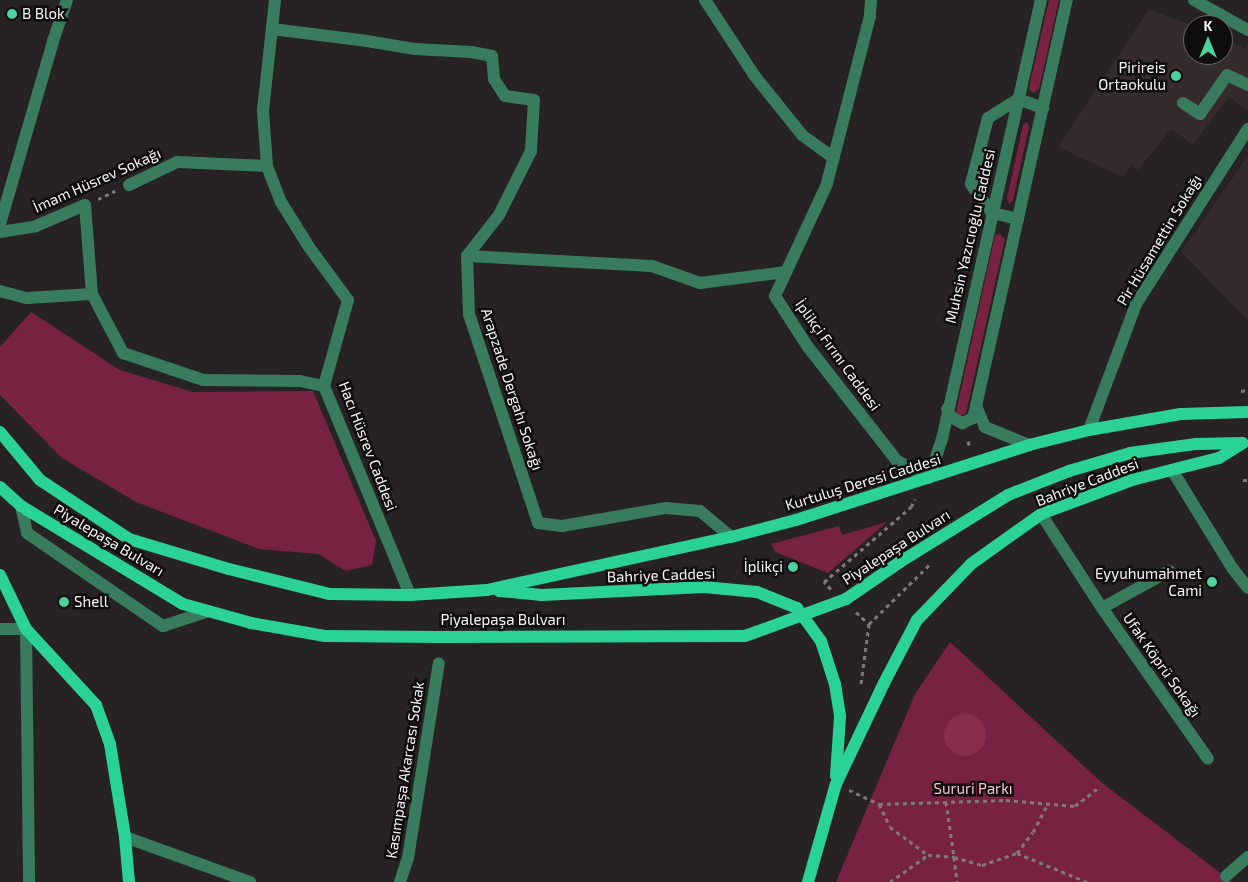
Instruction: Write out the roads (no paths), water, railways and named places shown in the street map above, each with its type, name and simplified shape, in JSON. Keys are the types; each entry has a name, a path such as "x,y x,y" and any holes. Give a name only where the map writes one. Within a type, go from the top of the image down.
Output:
{"main road":[{"name":"Kurtuluş Deresi Caddesi","path":"487,590 731,537 796,520 1029,445 1089,430 1182,414 1248,412"},
{"name":"Piyalepaşa Bulvarı","path":"0,432 40,480 129,539 229,569 329,594 410,595 487,590"},
{"name":"Piyalepaşa Bulvarı","path":"0,487 21,506 183,604 251,623 325,636 745,636 846,599 900,562 1008,495 1069,471 1130,453 1196,444 1245,443"},
{"name":"Bahriye Caddesi","path":"808,882 836,784 884,683 917,620 970,564 1041,514 1132,480 1219,458 1245,443"},
{"path":"0,575 26,629 96,705 110,744 125,837 129,882"},
{"name":"Bahriye Caddesi","path":"487,590 542,595 704,587 757,592 797,608 821,640 835,684 840,717 836,784"}],"street":[{"path":"0,224 53,41 67,0"},
{"name":"Hacı Hüsrev Caddesi","path":"275,0 263,111 268,166 282,202 309,247 348,300 324,386 410,595"},
{"path":"705,0 754,75 802,135 834,158"},
{"name":"İplikçi Fırını Caddesi","path":"871,0 870,16 827,184 775,296 808,347 898,461 929,478"},
{"name":"Muhsin Yazıcıoğlu Caddesi","path":"929,478 942,439 947,409 1041,0"},
{"path":"947,409 951,417 962,423 973,418 1067,0"},
{"path":"1194,0 1248,30"},
{"path":"272,30 368,40 415,49 471,52 492,56 494,79 505,96 534,100 531,152 499,215 468,256"},
{"path":"1184,103 1200,114 1227,75 1248,85"},
{"path":"1018,218 992,213 971,184 988,118 1018,99 1043,108"},
{"name":"Pir Hüsamettin Sokağı","path":"1089,430 1136,304 1248,129"},
{"name":"İmam Hüsrev Sokağı","path":"129,185 177,162 268,166"},
{"name":"İmam Hüsrev Sokağı","path":"0,232 36,226 85,205 92,294"},
{"path":"468,256 652,266 700,283 786,272"},
{"name":"Arapzade Dergahı Sokağı","path":"468,256 468,314 538,523 562,526 666,508 700,511 731,537"},
{"path":"0,291 27,298 92,294 123,353 203,380 300,381 324,386"},
{"path":"976,406 985,427 1029,445"},
{"path":"1172,470 1233,570 1248,588"},
{"path":"21,506 27,533 163,626 209,611"},
{"name":"Ufak Köprü Sokağı","path":"1041,514 1102,608 1208,759"},
{"path":"1102,608 1169,570"},
{"path":"0,629 26,629 29,882"},
{"name":"Kasımpaşa Akarcası Sokak","path":"400,882 408,858 438,663"},
{"path":"125,837 250,882"},
{"path":"1226,876 1248,857"}],"place":[{"name":"B Blok","path":"12,14"},
{"name":"Pirireis Ortaokulu","path":"1176,76"},
{"name":"İplikçi","path":"793,567"},
{"name":"Eyyuhumahmet Cami","path":"1212,582"},
{"name":"Shell","path":"64,602"}],"park label":[{"name":"Sururi Parkı","path":"973,789"}]}
